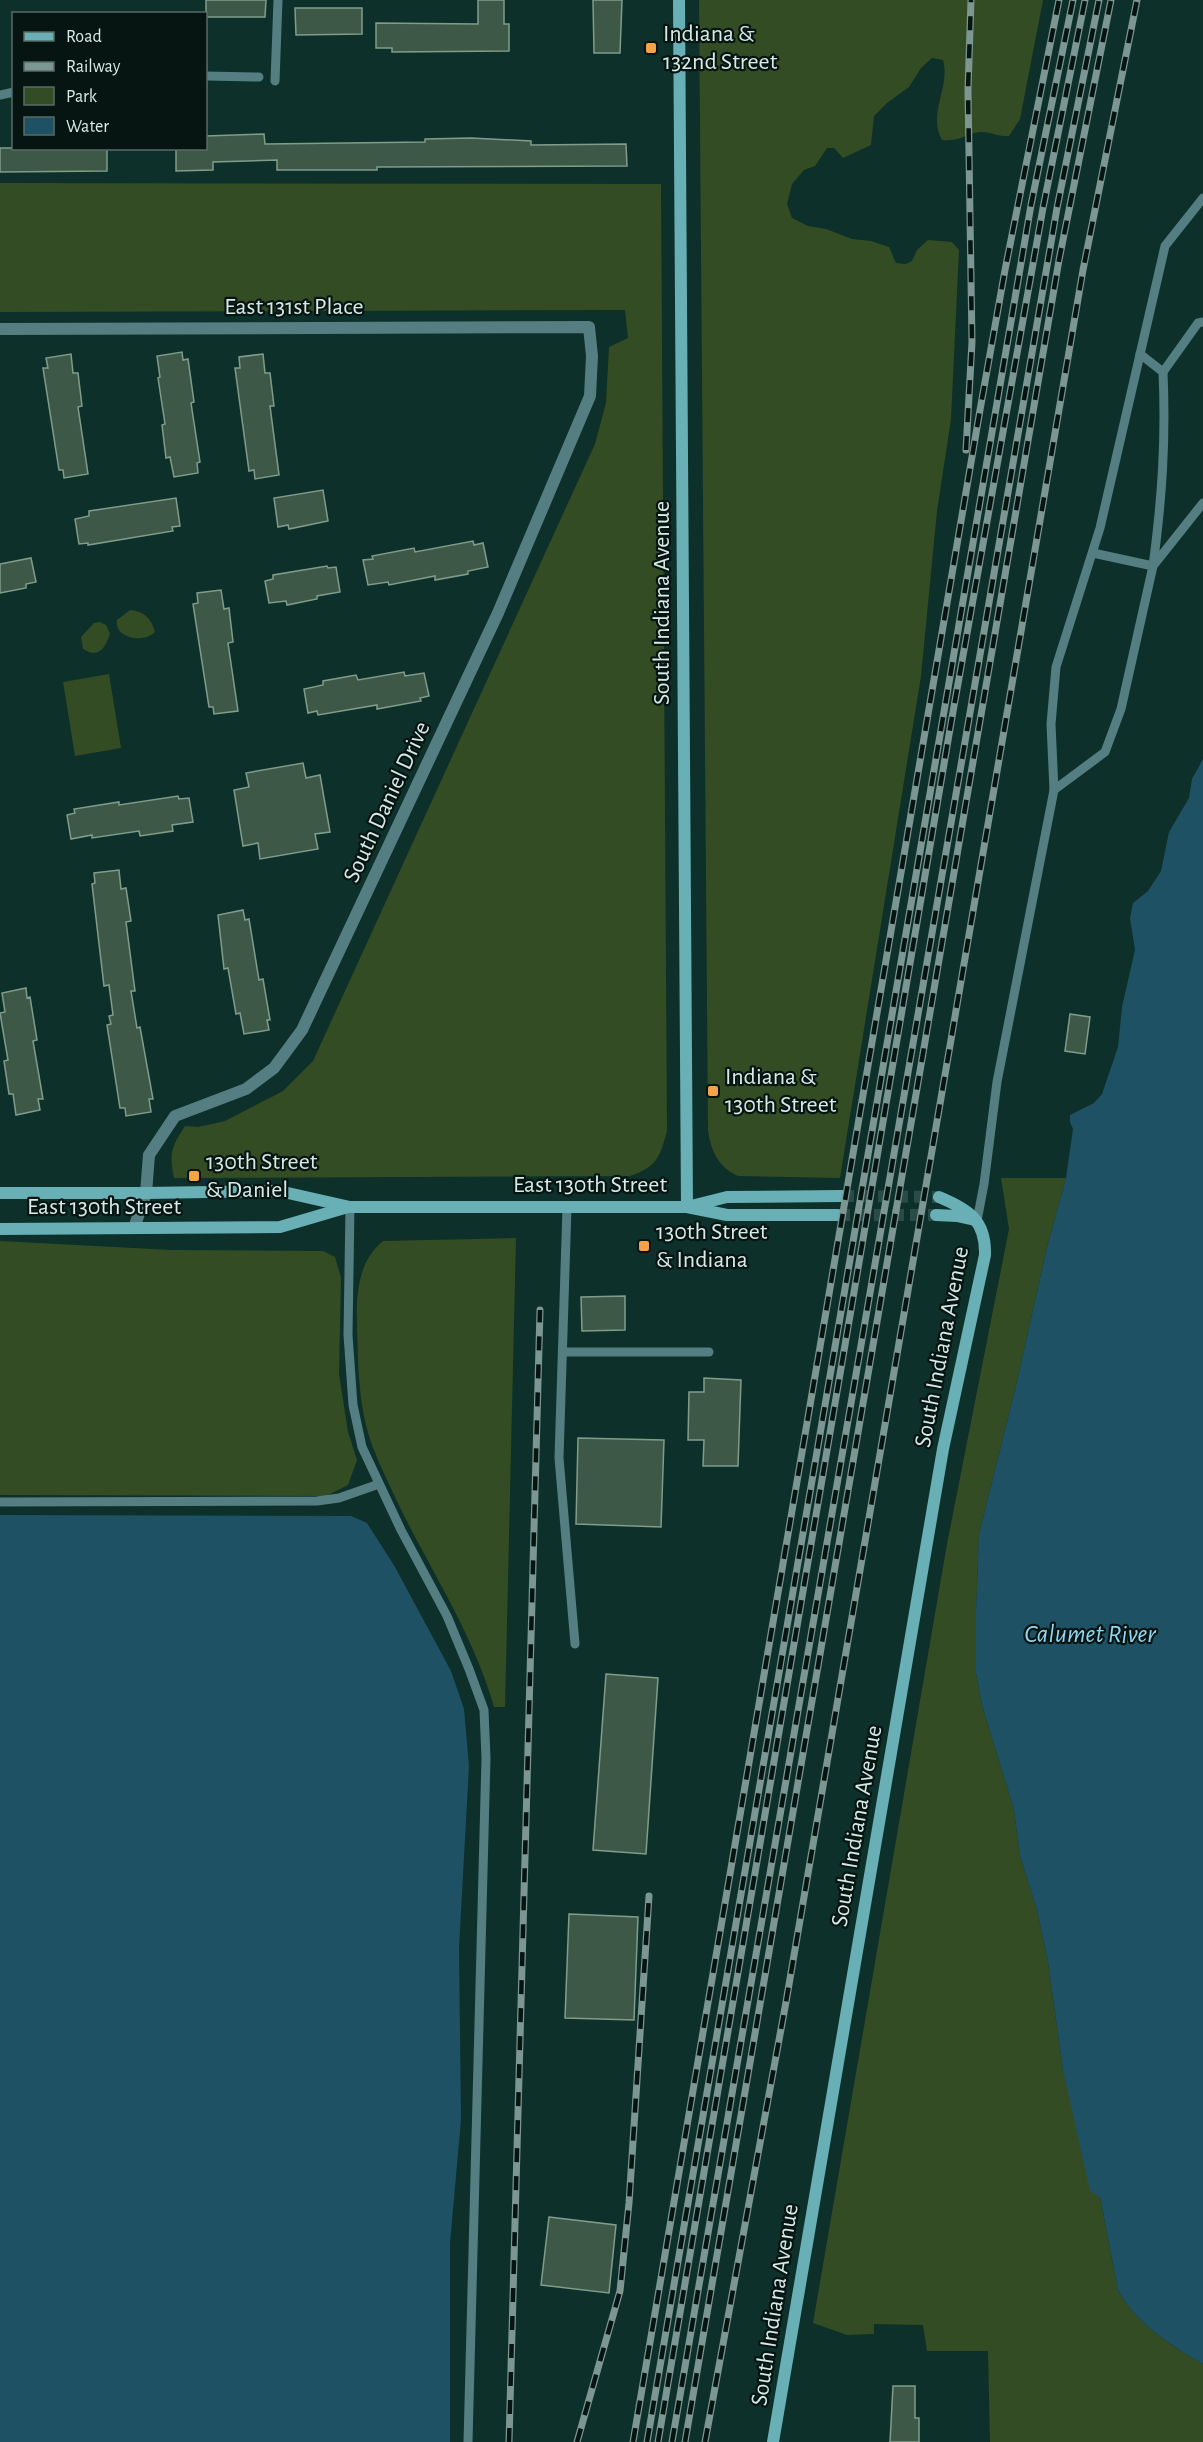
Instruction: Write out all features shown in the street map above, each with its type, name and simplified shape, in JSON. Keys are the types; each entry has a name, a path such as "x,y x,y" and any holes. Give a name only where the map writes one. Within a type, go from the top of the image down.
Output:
{"main road":[{"name":"South Indiana Avenue","path":"679,0 687,1207"},
{"name":"East 130th Street","path":"0,1193 279,1191 350,1207 687,1207 727,1215 838,1215"},
{"name":"East 130th Street","path":"687,1207 727,1197 842,1196"},
{"path":"939,1197 962,1206 976,1221"},
{"name":"East 130th Street","path":"0,1229 280,1227 350,1207"},
{"path":"936,1215 957,1216 976,1221"},
{"name":"South Indiana Avenue","path":"773,2442 941,1460 985,1255 986,1241 983,1230 976,1221"}],"street":[{"name":"East 131st Place","path":"0,329 589,327"},
{"name":"South Daniel Drive","path":"134,1228 146,1193 149,1155 175,1116 246,1089 274,1068 303,1030 498,613 590,396 592,356 589,327"}],"lane":[{"path":"275,81 278,0"},
{"path":"207,76 259,77"},
{"path":"976,1221 984,1184 996,1082 1054,790 1051,724 1056,667 1093,553 1165,246 1203,198"},
{"path":"1054,790 1105,752 1121,709 1153,566 1162,498 1165,431 1162,372 1198,323 1203,322"},
{"path":"1140,354 1162,372"},
{"path":"1153,566 1203,503"},
{"path":"1093,553 1153,566"},
{"path":"350,1207 348,1335 353,1405 362,1447 447,1616 484,1710 486,1758 468,2442"},
{"path":"567,1207 559,1458 575,1644"},
{"path":"564,1352 709,1352"},
{"path":"0,1502 316,1501 339,1498 379,1484"}],"green space":[{"path":"699,0 1043,0 1020,119 1009,136 980,132 953,140 942,140 937,120 945,70 943,60 932,58 921,68 909,87 874,116 871,145 843,158 834,148 827,148 815,166 804,170 792,184 787,204 792,218 808,226 889,247 896,263 906,264 912,261 917,250 928,240 952,242 959,250 951,419 937,511 921,676 840,1178 738,1176 725,1168 717,1158 708,1130"},
{"path":"0,183 661,184 667,1131 656,1160 646,1169 630,1176 174,1178 172,1163 174,1145 185,1126 198,1127 225,1121 283,1091 313,1061 595,444 606,403 609,347 628,338 625,310 0,312"},
{"path":"130,610 146,616 155,632 144,638 137,638 120,631 117,620"},
{"path":"100,622 106,625 110,634 101,650 89,652 83,649 81,637 94,623"},
{"path":"109,674 121,748 75,756 63,682"},
{"path":"1001,1178 1066,1178 1047,1247 1015,1390 979,1534 976,1673 982,1705 1014,1810 1020,1856 1037,1910 1048,1962 1063,2070 1100,2197 1118,2290 1134,2313 1155,2333 1203,2364 1203,2442 990,2442 988,2351 927,2351 923,2325 874,2324 874,2334 847,2335 813,2323 947,1544 1009,1229"},
{"path":"516,1238 505,1707 494,1707 474,1652 395,1497 370,1438 360,1390 357,1302 360,1279 368,1258 383,1241"},
{"path":"0,1241 171,1250 323,1251 335,1257 341,1278 339,1374 348,1432 357,1460 348,1485 326,1496 0,1495"}],"water":[{"name":"Calumet River","path":"1203,759 1203,2364 1155,2333 1134,2313 1118,2290 1100,2197 1090,2191 1063,2070 1048,1962 1037,1910 1020,1856 1014,1810 982,1705 976,1673 976,1611 979,1534 1015,1390 1047,1247 1066,1178 1073,1129 1070,1115 1094,1103 1102,1094 1118,1047 1122,1007 1135,950 1130,918 1133,903 1148,891 1161,871 1169,832 1189,798 1192,779"},
{"path":"0,1515 351,1516 367,1523 395,1567 451,1671 464,1709 469,1766 459,1948 461,2120 450,2243 450,2442 0,2442"}],"building":[{"path":"206,0 266,0 265,17 207,17"},
{"path":"478,0 504,0 504,24 509,24 509,51 392,52 392,48 376,48 376,23 478,24"},
{"path":"593,0 622,0 620,53 594,53"},
{"path":"295,8 362,8 362,34 296,35"},
{"path":"264,134 265,144 425,142 425,139 471,138 531,141 531,145 626,144 627,166 377,167 377,170 277,170 277,160 213,162 213,170 176,171 176,150 207,150 207,136"},
{"path":"0,148 107,150 107,171 0,172"},
{"path":"182,352 183,360 188,359 194,402 191,403 200,462 197,463 198,473 174,477 170,457 166,458 162,425 165,424 157,356"},
{"path":"71,354 73,373 78,373 82,406 78,407 88,474 64,478 63,470 59,470 43,368 48,368 46,358"},
{"path":"263,354 265,373 270,373 274,406 270,406 279,475 255,479 254,470 249,471 235,368 240,368 239,357"},
{"path":"323,490 328,521 289,529 288,525 278,527 274,498"},
{"path":"176,498 180,526 172,527 173,531 88,545 88,543 79,544 75,519 89,516 89,511"},
{"path":"473,541 474,545 483,543 488,567 468,571 468,574 435,580 435,576 389,585 388,582 368,585 363,560 373,559 372,556 414,548 415,552"},
{"path":"31,558 36,582 26,584 26,588 0,593 0,564"},
{"path":"327,566 328,568 336,567 340,592 287,605 286,601 269,603 265,581 273,579 273,575"},
{"path":"221,590 224,609 229,608 233,642 228,643 238,711 214,714 213,707 209,707 193,604 198,603 197,593"},
{"path":"404,672 405,676 424,673 429,696 420,698 421,701 377,709 377,705 318,715 317,711 308,713 304,689 323,685 323,681 356,675 358,680"},
{"path":"303,763 306,778 320,775 330,832 315,834 318,849 260,859 258,843 243,846 234,790 249,787 246,773"},
{"path":"178,796 179,799 189,798 193,822 172,825 173,831 140,836 139,831 71,839 67,815 75,813 74,809"},
{"path":"119,870 121,889 126,888 131,921 126,922 135,991 131,991 153,1099 149,1099 151,1112 126,1116 125,1108 120,1108 107,1025 111,1024 109,1016 113,1015 109,985 104,986 92,884 95,883 94,873"},
{"path":"243,910 245,920 249,919 259,980 263,979 270,1020 267,1020 269,1030 244,1034 240,1013 236,1014 228,968 224,969 218,915"},
{"path":"26,988 27,998 30,997 37,1040 33,1041 43,1099 38,1099 40,1110 16,1115 13,1094 9,1094 4,1061 8,1060 0,1013 5,1012 2,993"},
{"path":"1070,1014 1090,1017 1085,1054 1065,1051"},
{"path":"625,1296 625,1330 582,1331 581,1297"},
{"path":"704,1378 741,1380 738,1466 703,1466 704,1440 688,1440 689,1392 704,1392"},
{"path":"578,1438 664,1440 661,1527 576,1524"},
{"path":"606,1674 658,1678 646,1854 593,1850"},
{"path":"569,1914 638,1917 634,2020 565,2018"},
{"path":"549,2217 616,2225 609,2293 541,2285"},
{"path":"893,2386 915,2386 915,2418 919,2418 919,2442 890,2442"}],"tunnel":[{"path":"842,1196 939,1197"},
{"path":"838,1215 936,1215"}],"railway":[{"path":"966,450 972,342 968,90 971,0"},
{"path":"633,2442 980,410 1005,270 1059,0"},
{"path":"647,2442 1031,205 1073,0"},
{"path":"658,2442 951,723 1043,208 1085,0"},
{"path":"672,2442 1057,208 1099,0"},
{"path":"685,2442 1059,260 1111,0"},
{"path":"705,2442 786,2002 1083,270 1137,0"},
{"path":"509,2442 540,1310"},
{"path":"577,2442 620,2291 629,2203 649,1896"}],"place":[{"name":"Indiana & 132nd Street","path":"651,48"},
{"name":"Indiana & 130th Street","path":"713,1091"},
{"name":"130th Street & Daniel","path":"194,1176"},
{"name":"130th Street & Indiana","path":"644,1246"}]}
